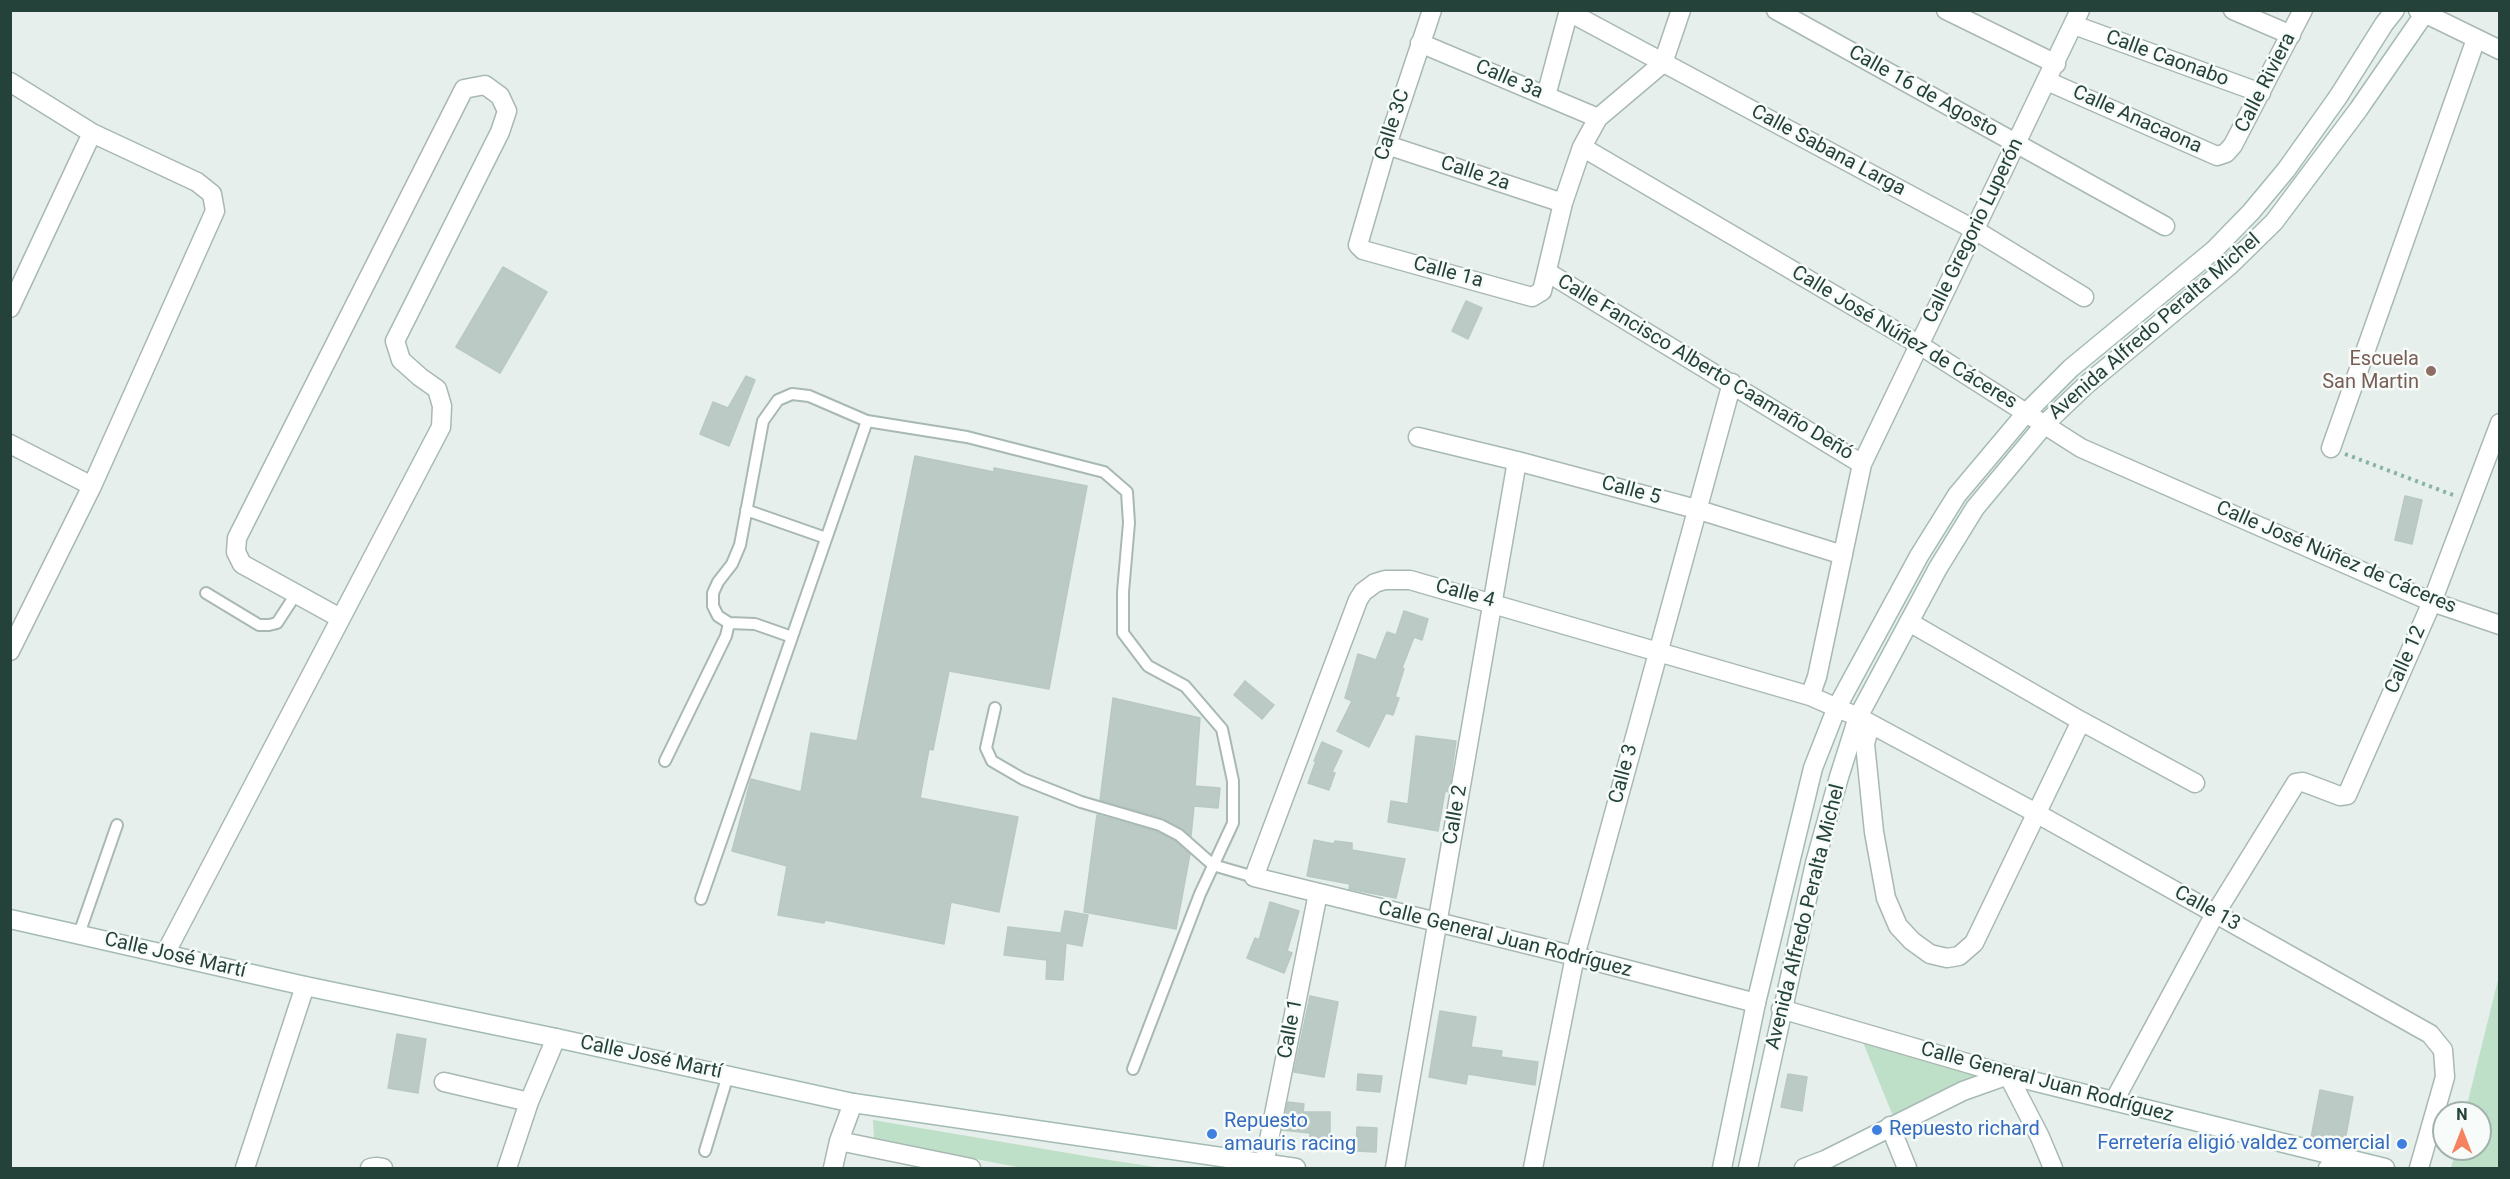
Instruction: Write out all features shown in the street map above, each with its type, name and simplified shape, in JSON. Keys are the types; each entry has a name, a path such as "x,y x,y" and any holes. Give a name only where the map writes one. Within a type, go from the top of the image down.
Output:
{"street":[{"name":"Calle 3C","path":"1358,241 1432,10"},
{"path":"1664,63 1681,10"},
{"name":"Calle 16 de Agosto","path":"1776,10 2165,226"},
{"path":"1946,10 2056,64"},
{"path":"2233,10 2291,35"},
{"name":"Calle Riviera","path":"2226,153 2233,145 2261,93 2303,10"},
{"name":"Avenida Alfredo Peralta Michel","path":"1722,1168 1756,1003 1813,768 1837,707 1918,556 1957,495 2026,413 2072,368 2214,250 2251,212 2319,125 2384,24 2396,10"},
{"path":"1546,96 1569,11"},
{"name":"Calle Sabana Larga","path":"1569,11 1975,230 2084,297"},
{"path":"2423,12 2499,50"},
{"name":"Avenida Alfredo Peralta Michel","path":"1748,1168 1781,1009 1815,863 1864,721 1908,622 1938,567 1975,508 2045,424 2086,385 2229,266 2274,222 2358,110 2423,12"},
{"name":"Calle Gregorio Luperón","path":"1810,696 1817,677 1862,464 2077,18"},
{"name":"Calle Caonabo","path":"2077,18 2261,93"},
{"path":"2331,448 2476,39"},
{"name":"Calle 3a","path":"1420,43 1598,118"},
{"name":"Calle Fancisco Alberto Caamaño Deñó","path":"1542,291 1563,203 1582,147 1598,118 1664,63"},
{"name":"Calle Anacaona","path":"2048,81 2217,156 2226,153"},
{"path":"10,82 92,133 196,182 212,194 215,211 92,486 10,651"},
{"path":"165,954 441,427 442,406 437,389 401,360 395,341 500,132 507,111 500,96 485,85 464,89 237,538 236,552 242,564 340,618"},
{"path":"10,308 92,133"},
{"name":"Calle 2a","path":"1387,145 1563,203"},
{"name":"Calle José Núñez de Cáceres","path":"1582,147 1918,344 2081,448 2432,602 2499,625"},
{"name":"Calle 1a","path":"1358,241 1359,248 1363,250 1532,297 1538,296 1542,291"},
{"name":"Calle Fancisco Alberto Caamaño Deñó","path":"1547,272 1862,464"},
{"name":"Calle 3","path":"1533,1168 1575,956 1732,383"},
{"name":"Calle 12","path":"2215,914 2296,783 2302,782 2340,796 2347,795 2432,602 2499,423"},
{"name":"Calle 5","path":"1418,437 1696,509 1843,555"},
{"path":"10,444 92,486"},
{"name":"Calle 2","path":"1395,1168 1517,461"},
{"name":"Calle 4","path":"1254,877 1358,600 1363,592 1375,583 1397,578 1410,580 1493,602 1657,653 1810,696 1864,721"},
{"path":"1908,622 2195,783"},
{"path":"1864,721 1874,832 1886,897 1898,926 1930,954 1947,958 1959,956 1974,943 2081,721"},
{"name":"Calle 13","path":"1864,721 2036,813 2430,1035 2443,1050 2445,1077 2419,1168"},
{"name":"Calle General Juan Rodríguez","path":"1254,877 1756,1003"},
{"name":"Calle 1","path":"1264,1165 1318,893"},
{"path":"2114,1101 2215,914"},
{"name":"Calle José Martí","path":"10,919 305,986 853,1103 1288,1168"},
{"path":"244,1168 305,986"},
{"name":"Calle General Juan Rodríguez","path":"1781,1009 2008,1075 2114,1101 2333,1163 2385,1168"},
{"path":"507,1168 529,1102 556,1038"},
{"path":"1804,1168 1825,1160 1963,1090 2008,1075 2040,1137 2052,1168"},
{"path":"444,1082 529,1102"},
{"path":"833,1168 839,1141 853,1103"},
{"path":"1890,1126 1907,1168"},
{"path":"839,1141 971,1168"},
{"path":"370,1168 383,1168"}],"lane":[{"path":"792,637 755,624 729,623 718,615 713,606 713,593 718,582 732,564 740,545 763,421 778,400 792,394 808,396 867,421 967,437 1050,457 1104,472 1126,492 1129,523 1123,591 1123,633 1148,666 1185,686 1222,729 1233,781 1233,823 1200,894 1133,1069"},
{"path":"701,899 867,421"},
{"path":"746,510 826,538"},
{"path":"206,593 259,625 277,623 296,594"},
{"path":"665,762 723,644 729,623"},
{"path":"995,708 986,748 992,762 1023,779 1081,802 1160,825 1179,835 1213,866 1254,877"},
{"path":"79,934 117,825"},
{"path":"705,1151 728,1075"}],"path":[{"path":"2331,448 2470,502"}],"green space":[{"path":"2499,976 2499,1168 2451,1168 2453,1161 2492,1161 2492,1101 2468,1101"},
{"path":"1860,1035 1985,1079 1893,1116"},
{"path":"873,1120 1162,1168 1022,1168 874,1139"}],"building":[{"path":"503,267 547,292 500,373 456,347"},
{"path":"1466,301 1482,308 1468,339 1452,331"},
{"path":"746,376 755,380 729,446 700,434 713,402 728,408"},
{"path":"915,456 994,472 994,468 1087,486 1049,689 949,671 933,750 929,749 920,798 1018,817 999,912 951,902 944,944 825,920 824,923 778,915 787,866 732,851 751,779 801,792 811,733 857,741"},
{"path":"2405,496 2422,500 2412,544 2395,540"},
{"path":"1404,611 1428,619 1422,640 1414,637 1402,668 1404,669 1395,697 1399,698 1393,715 1386,713 1369,747 1337,731 1352,701 1345,698 1358,654 1376,660 1387,632 1396,635"},
{"path":"1245,681 1274,705 1262,719 1234,695"},
{"path":"1113,698 1200,718 1195,786 1220,788 1218,808 1194,806 1191,836 1163,818 1100,800"},
{"path":"1416,736 1456,741 1449,792 1445,791 1438,831 1388,822 1391,801 1408,804"},
{"path":"1322,742 1342,751 1332,772 1335,773 1329,790 1308,783"},
{"path":"1097,815 1157,832 1175,841 1190,854 1176,929 1084,912"},
{"path":"1314,840 1334,844 1335,841 1352,843 1352,850 1405,859 1396,898 1349,889 1350,884 1307,876"},
{"path":"1270,902 1299,911 1287,951 1292,953 1284,973 1247,958 1255,938 1259,940"},
{"path":"1065,911 1088,915 1082,946 1066,943 1063,980 1046,979 1047,960 1004,955 1008,927 1061,933"},
{"path":"1310,996 1338,1002 1324,1077 1294,1072"},
{"path":"1440,1011 1476,1017 1471,1047 1502,1051 1501,1057 1538,1062 1535,1085 1468,1074 1466,1084 1429,1077"},
{"path":"397,1034 426,1039 418,1093 388,1088"},
{"path":"1358,1074 1382,1076 1380,1092 1357,1090"},
{"path":"1788,1074 1807,1077 1802,1111 1781,1107"},
{"path":"2320,1090 2353,1097 2344,1146 2311,1138"},
{"path":"1288,1102 1304,1104 1303,1112 1330,1112 1330,1139 1310,1139 1310,1133 1282,1130"},
{"path":"1357,1127 1377,1128 1376,1152 1356,1151"}],"place":[{"name":"Escuela San Martin","path":"2431,371"},
{"name":"Repuesto richard","path":"1877,1130"},
{"name":"Repuesto amauris racing","path":"1212,1134"},
{"name":"Ferretería eligió valdez comercial","path":"2402,1144"}]}
